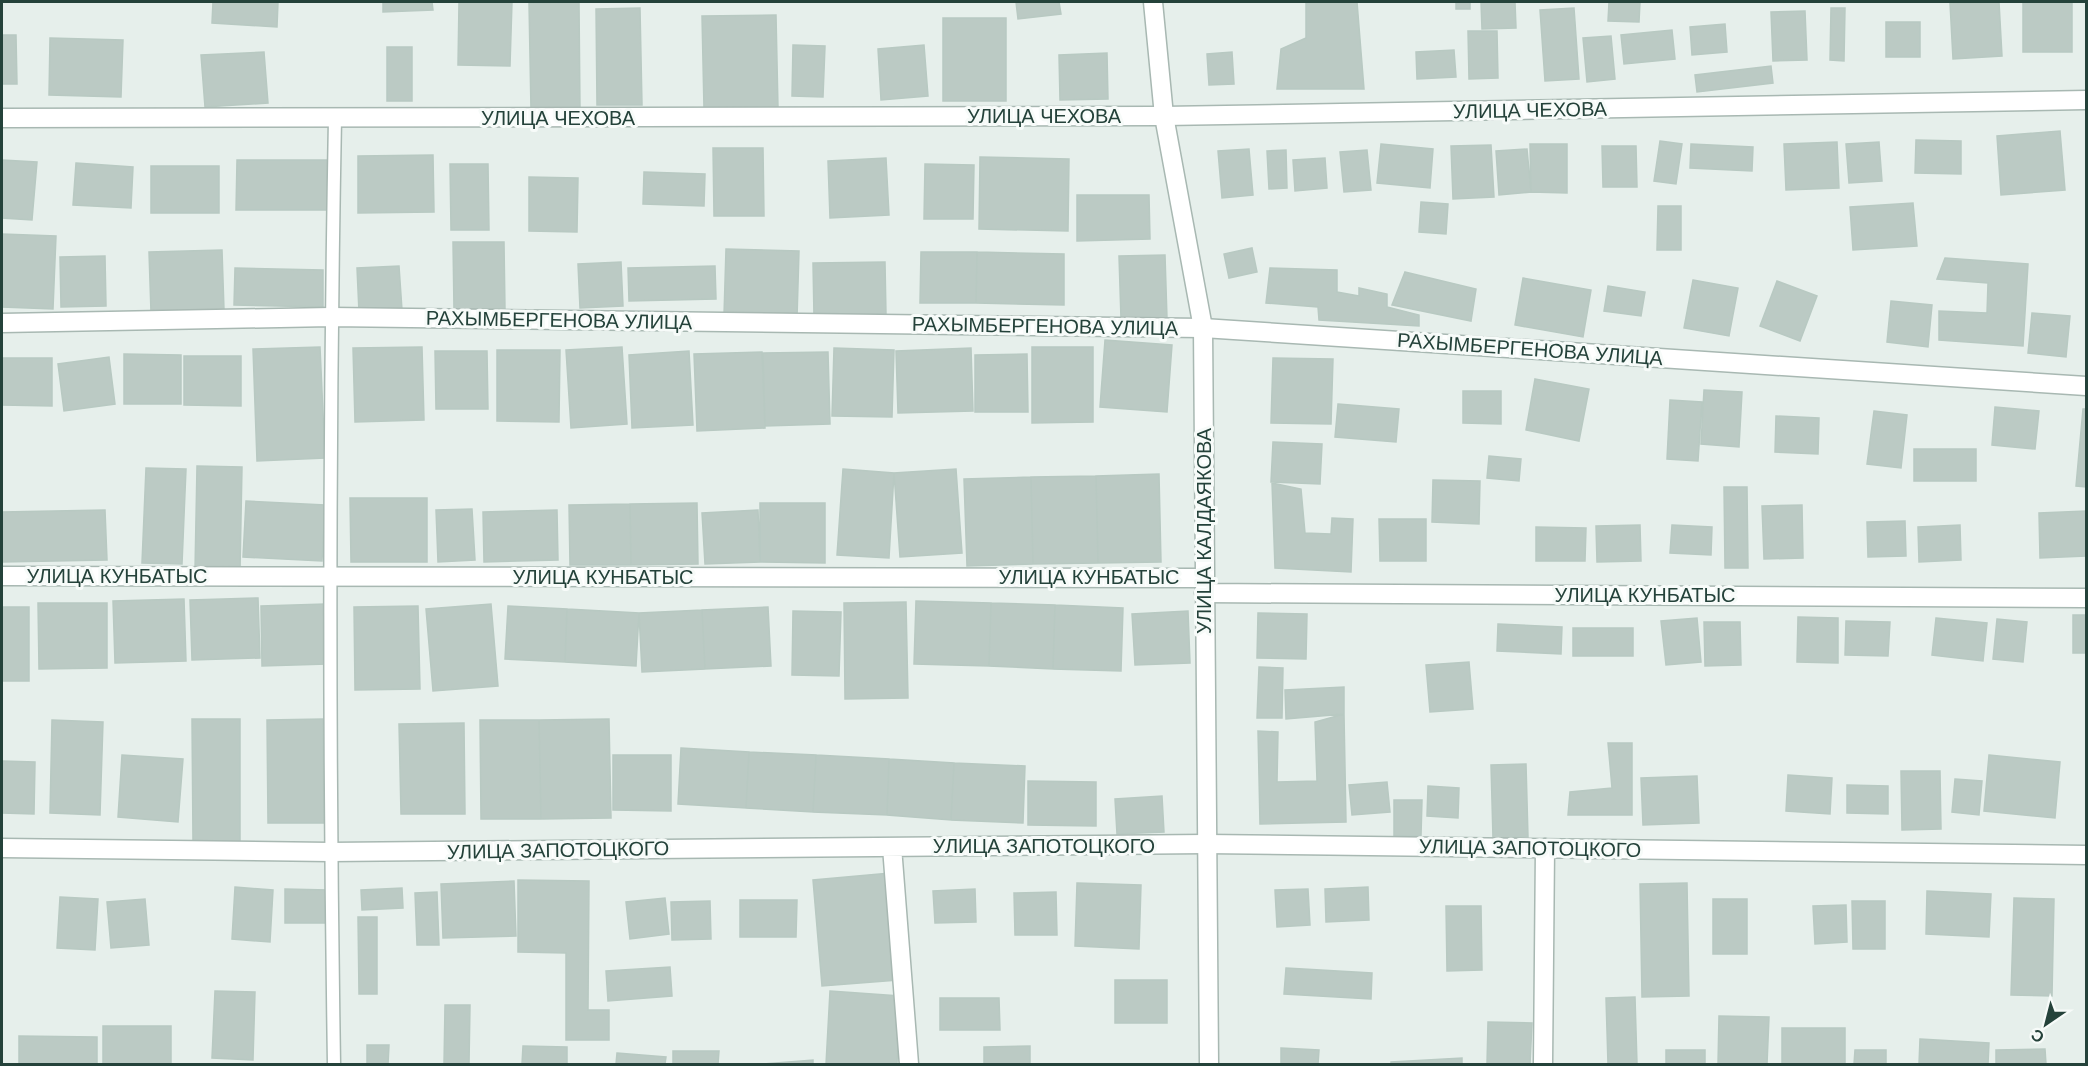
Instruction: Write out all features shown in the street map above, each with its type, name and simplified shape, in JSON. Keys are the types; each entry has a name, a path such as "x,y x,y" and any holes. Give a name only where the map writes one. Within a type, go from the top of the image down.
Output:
{"street":[{"name":"УЛИЦА КАЛДАЯКОВА","path":"1153,2 1164,116 1203,328 1209,1065"},
{"name":"УЛИЦА ЧЕХОВА","path":"2,118 1164,116 2086,100"},
{"name":"РАХЫМБЕРГЕНОВА УЛИЦА","path":"2,323 331,317 1203,328 2086,386"},
{"name":"УЛИЦА КУНБАТЫС","path":"2,576 331,576 1204,585 2086,598"},
{"name":"УЛИЦА ЗАПОТОЦКОГО","path":"2,848 330,852 1206,844 2086,855"},
{"path":"892,847 909,1065"},
{"path":"1543,1065 1545,848"}],"lane":[{"path":"334,1065 330,852 331,317 335,118"}],"building":[{"path":"213,2 278,2 277,27 212,23"},
{"path":"383,2 432,2 433,10 383,12"},
{"path":"459,2 512,2 510,66 458,65"},
{"path":"579,2 580,110 531,110 529,3"},
{"path":"1016,2 1059,2 1061,14 1018,19"},
{"path":"1306,2 1357,2 1364,89 1277,89 1281,49 1306,38"},
{"path":"1456,2 1470,2 1470,9 1456,9"},
{"path":"1481,2 1515,2 1516,28 1482,29"},
{"path":"1609,2 1640,2 1639,22 1608,21"},
{"path":"1999,2 2002,56 1953,59 1950,3"},
{"path":"2023,2 2072,2 2072,52 2023,52"},
{"path":"640,8 642,105 597,105 596,9"},
{"path":"1574,8 1579,79 1545,81 1540,10"},
{"path":"1831,8 1845,8 1844,61 1830,60"},
{"path":"1805,11 1807,60 1773,61 1771,12"},
{"path":"776,15 778,108 704,109 702,16"},
{"path":"943,18 1006,18 1006,101 943,101"},
{"path":"1886,22 1920,22 1920,57 1886,57"},
{"path":"1725,24 1727,52 1692,55 1690,27"},
{"path":"1672,30 1675,59 1624,64 1621,35"},
{"path":"1468,31 1497,31 1498,78 1469,79"},
{"path":"2,35 16,35 17,84 2,84"},
{"path":"1611,36 1615,79 1587,82 1583,38"},
{"path":"50,38 123,40 121,97 49,95"},
{"path":"793,45 825,46 823,97 792,96"},
{"path":"924,45 928,96 881,100 878,49"},
{"path":"387,47 412,47 412,101 387,101"},
{"path":"1454,50 1456,77 1417,79 1416,52"},
{"path":"264,52 268,103 205,107 201,55"},
{"path":"1232,52 1234,84 1209,85 1207,54"},
{"path":"1107,53 1108,99 1060,100 1059,55"},
{"path":"1771,66 1773,83 1697,92 1695,75"},
{"path":"2060,131 2065,190 2001,195 1997,136"},
{"path":"1916,140 1961,141 1961,174 1915,173"},
{"path":"1660,141 1682,144 1676,184 1654,181"},
{"path":"1837,142 1839,188 1786,190 1784,144"},
{"path":"1879,142 1882,181 1849,183 1846,144"},
{"path":"1381,144 1433,149 1430,188 1377,183"},
{"path":"1530,144 1567,144 1567,193 1531,192"},
{"path":"1691,144 1753,147 1752,171 1690,168"},
{"path":"1491,145 1494,197 1453,199 1451,146"},
{"path":"1602,146 1636,146 1637,187 1603,187"},
{"path":"713,148 763,148 764,216 714,216"},
{"path":"1249,149 1253,195 1222,198 1218,151"},
{"path":"1527,149 1531,192 1499,195 1496,151"},
{"path":"1286,150 1287,188 1269,189 1267,151"},
{"path":"1367,150 1371,190 1344,192 1340,152"},
{"path":"433,155 434,212 358,213 358,156"},
{"path":"980,157 1069,159 1068,231 979,229"},
{"path":"886,158 889,215 830,218 828,161"},
{"path":"1325,158 1327,188 1295,191 1293,160"},
{"path":"2,160 37,162 32,220 2,218"},
{"path":"237,160 328,160 328,210 236,210"},
{"path":"76,163 133,167 131,208 73,205"},
{"path":"450,164 488,164 489,230 451,230"},
{"path":"925,164 974,165 973,219 924,219"},
{"path":"151,166 219,166 219,213 151,213"},
{"path":"644,172 705,174 704,206 643,204"},
{"path":"529,177 578,178 577,232 529,231"},
{"path":"1077,195 1149,195 1150,239 1077,241"},
{"path":"1421,202 1448,204 1446,234 1419,232"},
{"path":"1913,203 1917,246 1853,250 1850,207"},
{"path":"1658,206 1681,206 1681,250 1657,250"},
{"path":"2,234 56,236 53,309 2,307"},
{"path":"453,242 504,242 505,310 454,310"},
{"path":"1252,248 1257,272 1229,278 1224,254"},
{"path":"726,249 799,251 797,318 724,315"},
{"path":"222,250 224,310 151,312 149,252"},
{"path":"921,252 977,252 976,303 920,303"},
{"path":"977,252 1064,254 1064,305 976,303"},
{"path":"1165,255 1167,318 1121,319 1119,256"},
{"path":"105,256 106,306 61,307 60,257"},
{"path":"1945,258 2028,264 2023,346 1939,340 1939,311 1987,313 1988,283 1937,279"},
{"path":"621,262 623,306 580,308 578,264"},
{"path":"885,262 886,315 814,317 813,263"},
{"path":"399,266 402,310 359,312 357,268"},
{"path":"715,266 716,299 629,301 628,268"},
{"path":"235,268 323,270 323,307 234,305"},
{"path":"1270,268 1337,270 1337,292 1359,296 1359,288 1387,294 1387,307 1419,315 1419,326 1319,320 1318,307 1266,303"},
{"path":"1405,272 1476,289 1471,321 1392,305"},
{"path":"1523,278 1591,290 1583,337 1515,325"},
{"path":"1693,280 1738,288 1729,336 1684,328"},
{"path":"1777,281 1817,296 1800,341 1760,326"},
{"path":"1608,286 1645,292 1641,316 1604,311"},
{"path":"1891,301 1932,305 1928,347 1887,342"},
{"path":"2032,313 2070,316 2066,357 2028,353"},
{"path":"1105,340 1172,345 1167,412 1100,407"},
{"path":"320,347 325,458 257,461 253,349"},
{"path":"422,347 424,420 355,422 353,348"},
{"path":"622,347 627,424 571,428 566,350"},
{"path":"1032,347 1093,347 1093,422 1032,423"},
{"path":"834,348 894,350 892,417 832,416"},
{"path":"971,348 973,411 898,413 896,351"},
{"path":"497,350 560,350 559,422 497,421"},
{"path":"435,351 487,351 488,409 436,409"},
{"path":"689,351 693,425 632,428 629,355"},
{"path":"762,352 765,428 697,431 694,354"},
{"path":"828,352 830,424 765,426 763,353"},
{"path":"124,354 181,355 181,404 124,404"},
{"path":"1027,354 1028,412 975,412 975,355"},
{"path":"184,356 241,356 241,406 184,405"},
{"path":"109,357 115,404 64,411 58,364"},
{"path":"2,358 52,358 52,406 2,405"},
{"path":"1273,358 1333,359 1331,424 1271,423"},
{"path":"1535,379 1589,389 1579,441 1526,430"},
{"path":"1704,390 1742,392 1739,447 1701,444"},
{"path":"1463,391 1501,391 1501,424 1463,423"},
{"path":"1670,400 1702,402 1698,461 1667,459"},
{"path":"1338,404 1399,409 1396,442 1335,437"},
{"path":"1995,407 2039,411 2035,449 1992,445"},
{"path":"2083,409 2086,409 2086,487 2076,486"},
{"path":"1874,411 1907,415 1901,468 1867,464"},
{"path":"1776,416 1819,418 1818,454 1775,452"},
{"path":"1273,442 1322,444 1320,484 1271,482"},
{"path":"1914,449 1976,449 1976,481 1914,481"},
{"path":"1489,456 1521,459 1519,481 1487,478"},
{"path":"197,466 242,467 240,571 195,570"},
{"path":"146,468 186,469 182,564 142,563"},
{"path":"843,469 894,473 889,558 837,555"},
{"path":"956,469 962,553 900,557 894,473"},
{"path":"1159,474 1161,562 1098,563 1096,476"},
{"path":"1096,476 1098,563 1033,564 1031,477"},
{"path":"1031,477 1033,564 967,566 964,479"},
{"path":"1433,480 1480,481 1479,524 1432,522"},
{"path":"1272,483 1301,489 1305,533 1331,534 1332,518 1353,519 1351,572 1275,568"},
{"path":"1724,487 1747,487 1748,568 1725,568"},
{"path":"350,498 427,498 427,562 351,562"},
{"path":"246,501 325,505 322,561 243,557"},
{"path":"697,503 698,564 631,565 630,504"},
{"path":"760,503 825,503 825,563 760,562"},
{"path":"630,504 631,565 570,565 569,505"},
{"path":"1802,505 1803,558 1764,559 1762,506"},
{"path":"472,509 475,560 438,562 436,510"},
{"path":"105,510 107,560 2,562 2,512"},
{"path":"557,510 558,560 484,562 483,512"},
{"path":"758,510 760,562 705,564 702,513"},
{"path":"2086,511 2086,556 2040,558 2039,513"},
{"path":"1379,519 1426,519 1426,561 1380,561"},
{"path":"1905,521 1906,556 1868,557 1867,522"},
{"path":"1640,525 1641,561 1597,562 1596,526"},
{"path":"1672,525 1712,527 1711,555 1670,553"},
{"path":"1960,525 1961,560 1919,562 1918,527"},
{"path":"1536,527 1586,528 1585,561 1536,561"},
{"path":"258,598 260,658 192,660 190,600"},
{"path":"184,599 186,661 115,663 113,601"},
{"path":"916,601 991,603 989,666 914,664"},
{"path":"906,602 908,698 845,699 844,603"},
{"path":"38,603 107,603 107,668 39,669"},
{"path":"991,603 1055,605 1053,669 989,666"},
{"path":"325,604 327,664 262,666 261,606"},
{"path":"491,604 498,686 433,691 426,609"},
{"path":"1055,605 1123,608 1121,671 1053,669"},
{"path":"418,606 420,689 355,690 354,607"},
{"path":"508,606 567,609 565,662 505,659"},
{"path":"2,607 29,607 29,681 2,681"},
{"path":"768,607 771,666 705,669 702,610"},
{"path":"567,609 639,613 636,666 565,662"},
{"path":"702,610 705,669 642,672 639,613"},
{"path":"793,611 841,612 839,676 792,675"},
{"path":"1188,611 1190,663 1135,665 1132,614"},
{"path":"1258,613 1307,614 1306,659 1257,658"},
{"path":"2073,615 2086,615 2086,653 2073,653"},
{"path":"1798,617 1838,618 1838,663 1797,662"},
{"path":"1697,618 1701,662 1666,665 1661,621"},
{"path":"1936,618 1987,623 1983,661 1932,655"},
{"path":"1997,619 2027,622 2023,662 1993,659"},
{"path":"1846,621 1890,622 1888,656 1845,655"},
{"path":"1704,622 1740,622 1741,665 1705,666"},
{"path":"1498,624 1562,627 1561,654 1497,651"},
{"path":"1573,628 1633,628 1633,656 1573,656"},
{"path":"1469,662 1473,709 1430,712 1426,665"},
{"path":"1259,667 1283,668 1282,718 1257,718"},
{"path":"1344,687 1344,714 1286,719 1285,690"},
{"path":"1344,714 1346,822 1260,824 1258,731 1278,732 1277,782 1317,781 1315,722"},
{"path":"192,719 240,719 240,842 193,842"},
{"path":"323,719 324,823 268,823 267,720"},
{"path":"609,719 611,818 541,819 539,720"},
{"path":"52,720 103,722 100,815 50,813"},
{"path":"480,720 539,720 541,819 481,819"},
{"path":"464,723 465,814 401,814 399,724"},
{"path":"1608,743 1632,743 1632,815 1568,815 1570,792 1612,788"},
{"path":"681,748 749,752 746,808 678,804"},
{"path":"749,752 816,755 813,812 746,808"},
{"path":"122,755 183,759 178,822 118,817"},
{"path":"613,755 671,755 671,811 613,810"},
{"path":"816,755 889,759 887,815 813,812"},
{"path":"1989,755 2060,762 2055,818 1984,811"},
{"path":"889,759 954,763 951,820 887,815"},
{"path":"2,761 35,762 34,814 2,813"},
{"path":"954,763 1025,766 1023,823 951,820"},
{"path":"1526,764 1528,837 1493,838 1491,765"},
{"path":"1901,771 1940,771 1941,829 1902,830"},
{"path":"1788,775 1832,778 1830,814 1786,811"},
{"path":"1697,776 1699,823 1643,825 1641,778"},
{"path":"1955,779 1982,781 1979,815 1952,812"},
{"path":"1028,781 1096,782 1096,826 1028,825"},
{"path":"1387,782 1390,812 1352,815 1349,785"},
{"path":"1847,785 1888,786 1888,814 1847,813"},
{"path":"1428,786 1459,788 1458,818 1427,816"},
{"path":"1162,796 1164,832 1117,834 1115,799"},
{"path":"1394,800 1422,800 1421,836 1394,836"},
{"path":"890,873 898,980 822,986 813,880"},
{"path":"518,880 589,881 588,1010 609,1010 609,1040 566,1040 566,953 518,952"},
{"path":"514,881 516,936 443,938 441,884"},
{"path":"1077,883 1141,885 1139,949 1075,946"},
{"path":"1687,883 1689,996 1642,997 1640,884"},
{"path":"235,887 273,890 270,942 232,939"},
{"path":"1368,887 1369,920 1326,922 1325,889"},
{"path":"402,888 403,908 362,910 361,890"},
{"path":"285,889 328,890 328,923 285,923"},
{"path":"975,889 976,922 935,923 933,891"},
{"path":"1308,889 1310,925 1277,927 1275,890"},
{"path":"1927,891 1991,894 1989,937 1926,934"},
{"path":"437,892 439,945 417,945 415,893"},
{"path":"1056,892 1057,935 1015,935 1014,893"},
{"path":"60,897 98,899 95,950 57,948"},
{"path":"665,898 669,934 630,939 626,902"},
{"path":"2014,898 2054,899 2052,996 2011,995"},
{"path":"145,899 149,945 111,948 107,902"},
{"path":"1713,899 1747,899 1747,954 1713,954"},
{"path":"740,900 797,900 796,937 740,937"},
{"path":"710,901 711,939 672,940 671,902"},
{"path":"1852,901 1885,901 1885,949 1853,949"},
{"path":"1846,905 1847,942 1815,944 1813,906"},
{"path":"1446,906 1481,906 1482,970 1447,971"},
{"path":"358,917 377,917 377,994 359,994"},
{"path":"670,967 672,996 608,1001 606,971"},
{"path":"1286,968 1372,973 1371,999 1284,994"},
{"path":"1115,980 1167,980 1167,1023 1115,1023"},
{"path":"215,991 255,992 253,1060 212,1058"},
{"path":"830,991 900,996 897,1064 826,1064"},
{"path":"1635,997 1637,1064 1608,1064 1606,998"},
{"path":"940,998 999,998 1000,1030 940,1030"},
{"path":"445,1005 470,1005 469,1064 444,1064"},
{"path":"1719,1016 1769,1017 1767,1064 1718,1064"},
{"path":"1488,1022 1532,1023 1530,1064 1487,1064"},
{"path":"103,1026 171,1026 171,1064 103,1064"},
{"path":"1782,1028 1845,1028 1845,1064 1782,1064"},
{"path":"19,1036 97,1037 97,1064 19,1064"},
{"path":"1920,1039 1989,1043 1988,1064 1919,1064"},
{"path":"367,1045 389,1045 388,1064 367,1064"},
{"path":"523,1046 567,1047 567,1064 522,1064"},
{"path":"1030,1046 1030,1064 984,1064 984,1047"},
{"path":"1281,1048 1319,1050 1318,1064 1281,1064"},
{"path":"2045,1049 2046,1064 1996,1064 1996,1050"},
{"path":"1666,1050 1705,1050 1705,1064 1666,1064"},
{"path":"1855,1050 1886,1050 1886,1064 1854,1064"},
{"path":"673,1051 719,1051 718,1064 673,1064"},
{"path":"617,1053 666,1057 665,1064 616,1064"},
{"path":"1462,1058 1462,1064 1391,1064 1391,1062"},
{"path":"813,1060 813,1064 763,1064"}]}
